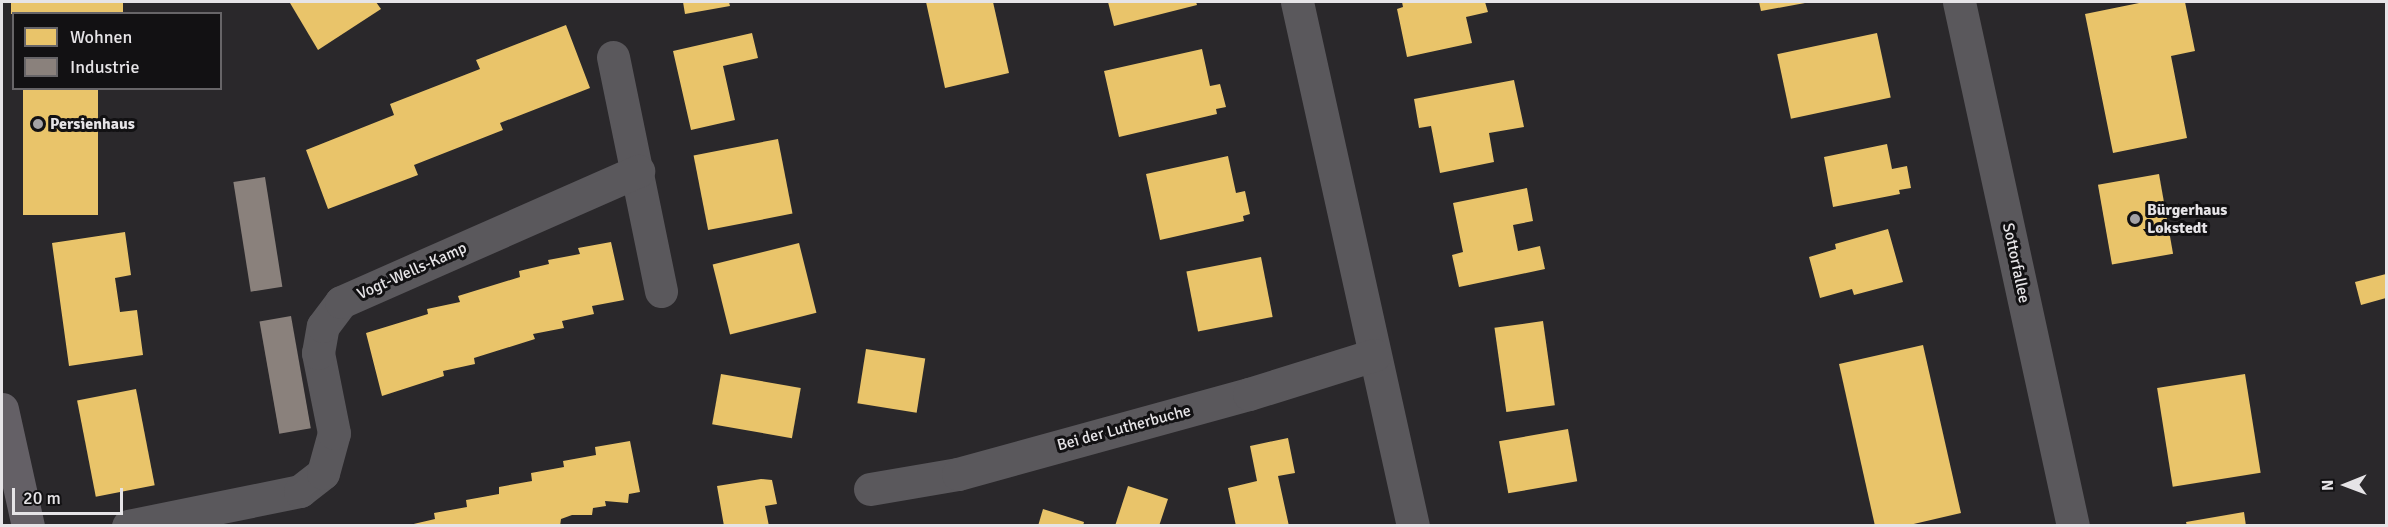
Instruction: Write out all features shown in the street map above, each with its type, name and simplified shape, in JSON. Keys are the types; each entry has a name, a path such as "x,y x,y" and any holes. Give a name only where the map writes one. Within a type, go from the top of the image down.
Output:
{"main road":[{"path":"2,409 28,525"}],"street":[{"path":"1297,2 1413,525"},
{"name":"Sottorfallee","path":"1959,2 2073,525"},
{"path":"613,57 661,291"},
{"name":"Vogt-Wells-Kamp","path":"128,525 300,490 323,473 334,433 318,353 323,326 341,302 638,171"},
{"name":"Bei der Lutherbuche","path":"870,489 958,474 1249,394 1374,355"}],"building: Wohnen":[{"path":"11,2 123,2 123,12 12,12 11,14"},
{"path":"376,2 381,9 318,50 290,3"},
{"path":"683,2 729,2 730,6 685,14"},
{"path":"926,2 993,2 1009,73 945,88"},
{"path":"1108,2 1196,2 1197,5 1114,26"},
{"path":"1402,2 1485,2 1488,12 1466,17 1472,43 1407,57 1397,9 1403,7"},
{"path":"1759,2 1805,2 1805,3 1761,11"},
{"path":"2144,2 2185,2 2195,51 2171,56 2187,138 2113,153 2085,14"},
{"path":"566,25 590,88 500,123 503,130 414,165 418,175 328,209 306,150 394,115 390,104 480,69 476,60"},
{"path":"752,33 758,58 723,66 735,120 691,130 673,51"},
{"path":"1877,33 1891,98 1791,119 1777,54"},
{"path":"1202,49 1210,86 1220,84 1226,107 1216,109 1217,114 1119,137 1104,71"},
{"path":"1514,80 1524,127 1489,133 1494,162 1440,173 1431,126 1419,128 1414,99"},
{"path":"23,90 98,90 98,215 23,215"},
{"path":"778,139 793,214 708,230 694,155"},
{"path":"1887,144 1892,169 1907,166 1911,188 1899,190 1900,194 1833,207 1824,157"},
{"path":"1228,156 1236,193 1245,191 1250,214 1243,216 1244,221 1160,240 1146,174"},
{"name":"Bürgerhaus Lokstedt","path":"2159,174 2173,254 2112,265 2098,185"},
{"path":"1527,188 1533,221 1513,225 1518,251 1540,246 1545,269 1459,287 1452,255 1463,252 1453,203"},
{"path":"1888,229 1903,282 1854,295 1852,289 1820,298 1809,257 1836,249 1835,244"},
{"path":"125,232 131,275 115,278 120,312 137,310 143,355 69,366 52,243"},
{"path":"611,242 624,300 592,306 594,314 562,321 564,328 533,334 535,339 474,358 475,364 443,371 444,376 382,396 366,333 428,314 427,309 460,302 458,296 520,277 519,271 549,264 548,260 580,254 578,248"},
{"path":"799,243 816,313 730,334 713,265"},
{"path":"1261,257 1273,317 1198,331 1186,272"},
{"path":"2386,274 2386,298 2361,305 2355,282"},
{"path":"1543,321 1555,405 1506,412 1494,328"},
{"path":"1923,345 1961,513 1905,526 1875,526 1839,364"},
{"path":"866,349 925,358 917,413 857,403"},
{"path":"721,374 801,388 792,438 712,424"},
{"path":"2245,374 2261,473 2173,487 2157,388"},
{"path":"136,389 155,485 96,497 77,400"},
{"path":"1568,429 1577,481 1508,493 1499,441"},
{"path":"1288,438 1295,473 1278,476 1289,526 1236,526 1228,488 1257,481 1250,446"},
{"path":"630,441 640,492 629,494 628,503 605,501 606,506 593,508 592,515 572,515 561,519 560,526 405,526 435,519 434,513 467,507 466,500 499,494 499,487 532,481 531,473 564,467 563,461 596,455 595,447"},
{"path":"761,479 772,480 777,504 765,506 769,526 724,526 717,486"},
{"path":"1128,486 1168,499 1159,526 1115,526"},
{"path":"1043,509 1084,522 1083,526 1038,526"},
{"path":"2244,512 2246,526 2187,526 2186,522"}],"building: Industrie":[{"path":"265,177 282,287 251,292 233,182"},
{"path":"291,316 311,428 279,434 259,322"}],"place":[{"name":"Persienhaus","path":"38,124"},
{"name":"Bürgerhaus Lokstedt","path":"2135,219"}]}
